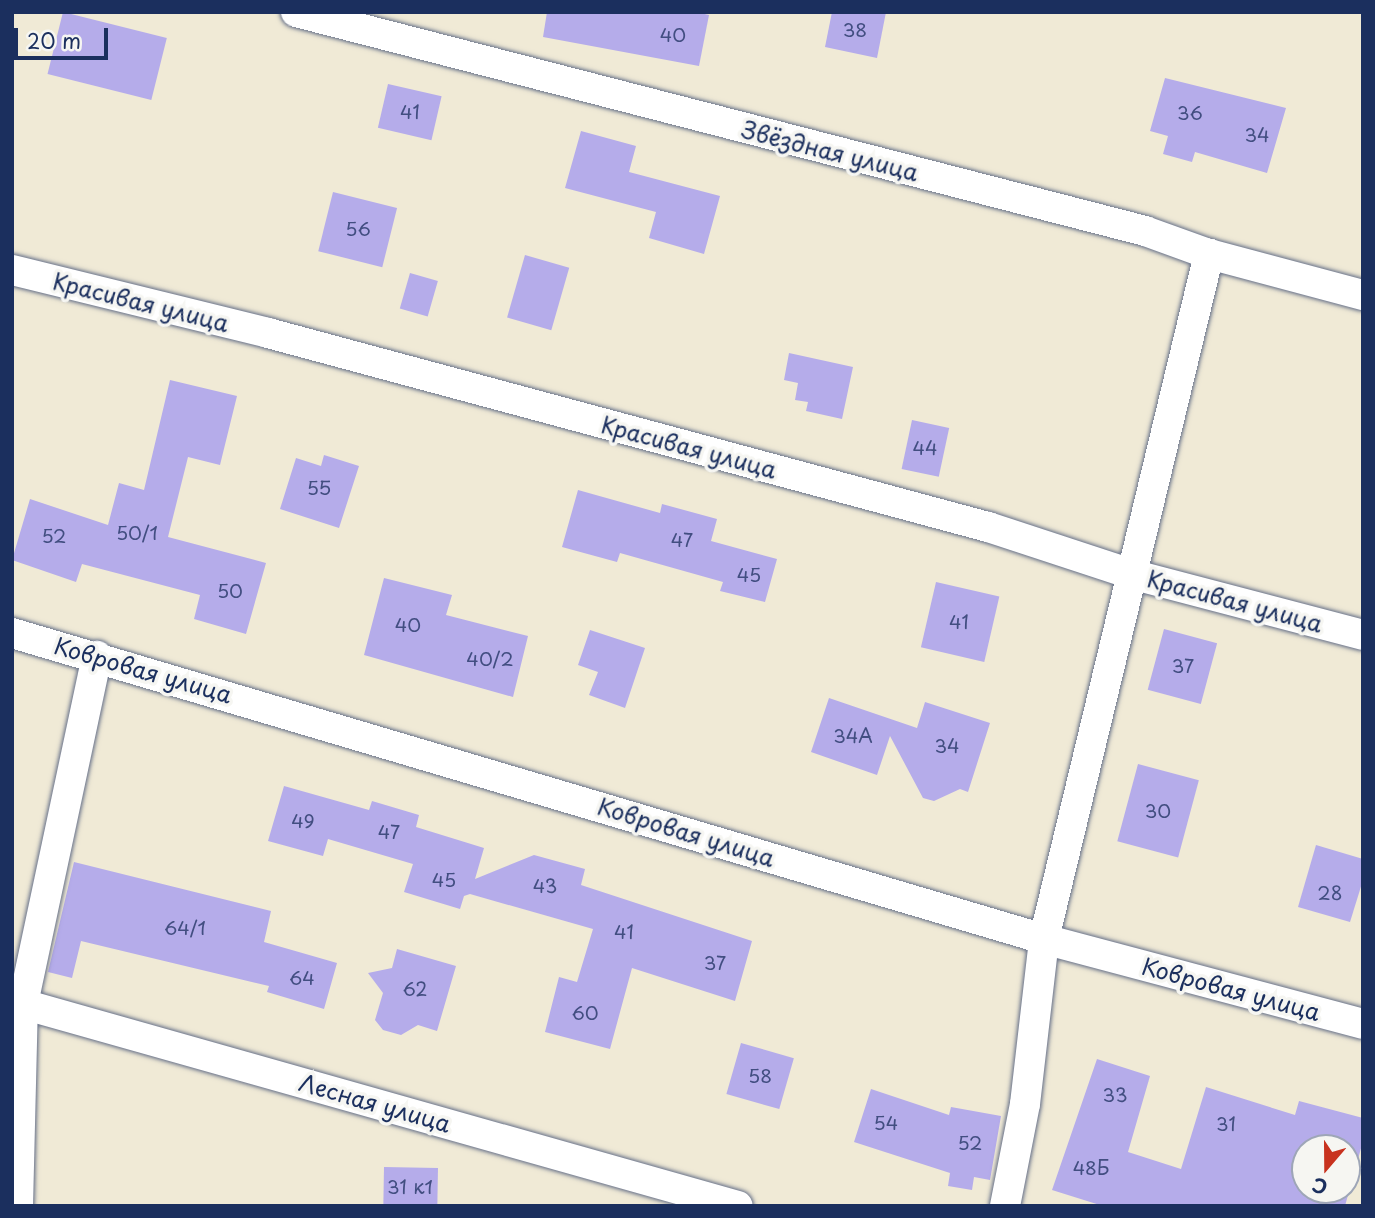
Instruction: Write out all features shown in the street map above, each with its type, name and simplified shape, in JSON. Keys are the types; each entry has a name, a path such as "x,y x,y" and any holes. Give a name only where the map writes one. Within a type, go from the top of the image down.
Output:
{"street":[{"name":"Звёздная улица","path":"296,12 1144,231 1209,254 1363,295"},
{"path":"1005,1206 1025,1104 1044,939 1209,254"},
{"name":"Красивая улица","path":"12,270 281,337 988,527 1131,574 1363,635"},
{"name":"Ковровая улица","path":"12,633 97,656 1044,939 1363,1024"},
{"path":"18,1206 15,1107 18,1002 97,656"},
{"name":"Лесная улица","path":"18,1002 738,1206"}],"building":[{"path":"63,12 167,38 151,100 48,74"},
{"path":"547,12 696,12 709,15 699,66 543,37"},
{"path":"832,12 886,12 877,58 825,47"},
{"path":"1165,78 1286,108 1267,173 1195,152 1192,162 1163,154 1168,136 1150,131"},
{"path":"388,84 442,96 431,140 378,128"},
{"path":"581,131 636,146 629,172 720,196 704,254 649,238 656,212 565,188"},
{"path":"333,192 397,208 382,267 318,251"},
{"path":"525,255 569,268 551,330 507,317"},
{"path":"410,273 438,281 428,317 400,309"},
{"path":"789,353 853,367 842,419 806,411 808,402 795,400 798,383 784,380"},
{"path":"170,380 237,396 220,465 188,457 168,537 266,563 246,634 194,619 200,595 82,564 76,582 12,560 30,499 108,525 119,483 144,490"},
{"path":"912,420 949,428 939,477 902,469"},
{"path":"324,455 359,466 339,528 280,509 296,458 321,466"},
{"path":"578,490 660,513 662,504 717,519 711,541 777,559 765,602 720,591 723,582 620,553 617,562 562,547"},
{"path":"384,578 452,595 446,615 528,636 513,697 364,655"},
{"path":"936,582 999,597 984,662 921,647"},
{"path":"1164,629 1217,643 1201,704 1148,690"},
{"path":"590,630 645,648 625,708 589,695 598,672 578,665"},
{"path":"829,698 917,728 925,702 990,723 968,792 960,789 934,801 923,798 890,736 877,775 811,752"},
{"path":"1138,764 1199,780 1178,858 1117,841"},
{"path":"284,786 369,810 372,801 419,815 416,827 484,848 475,879 534,855 585,869 581,885 752,941 735,1001 632,968 610,1049 545,1032 559,977 577,982 593,929 470,894 464,896 460,909 404,892 413,864 328,839 323,856 268,841"},
{"path":"1316,845 1363,859 1363,880 1350,922 1298,907"},
{"path":"74,862 271,911 264,942 337,963 324,1009 267,992 269,986 81,941 72,978 48,972"},
{"path":"397,949 456,966 437,1031 418,1025 401,1035 383,1030 375,1020 383,993 368,973 392,968"},
{"path":"741,1043 794,1058 779,1109 726,1094"},
{"path":"1097,1059 1150,1076 1128,1152 1181,1169 1206,1087 1295,1115 1299,1101 1363,1118 1361,1148 1361,1134 1291,1134 1291,1204 1345,1206 1103,1206 1052,1190"},
{"path":"871,1089 949,1115 951,1107 1001,1116 990,1180 974,1177 972,1190 948,1186 950,1173 854,1142"},
{"path":"384,1167 438,1168 437,1206 383,1206"}]}
